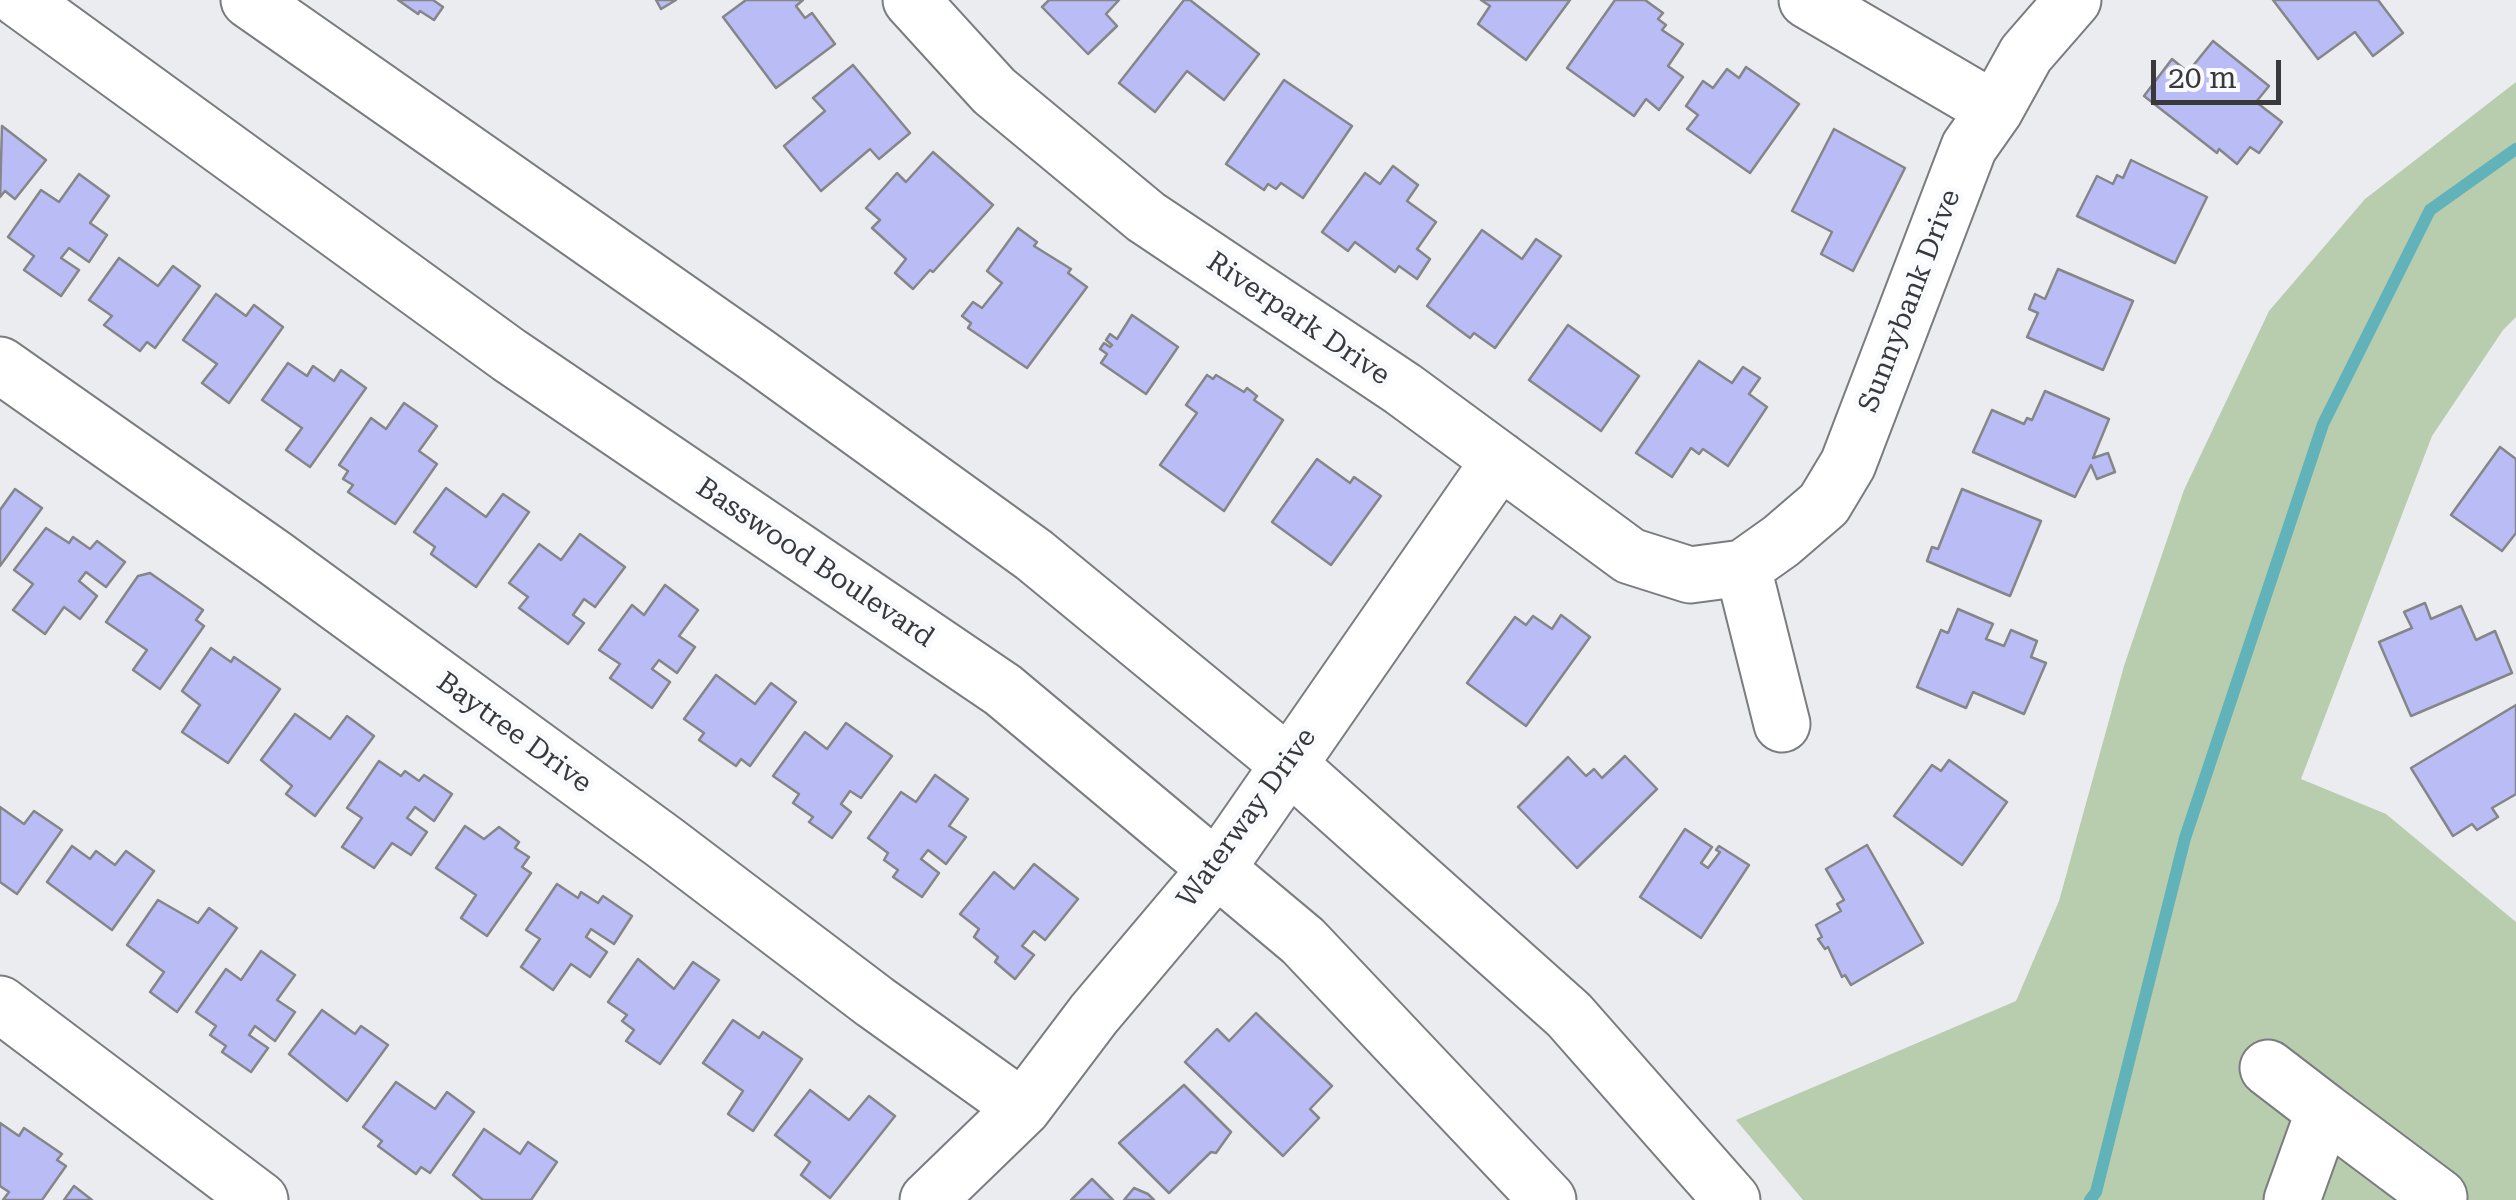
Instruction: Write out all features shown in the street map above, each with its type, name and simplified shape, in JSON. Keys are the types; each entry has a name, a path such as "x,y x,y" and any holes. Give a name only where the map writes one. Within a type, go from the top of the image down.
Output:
{"street":[{"name":"Basswood Boulevard","path":"20,0 508,355 1002,690 1304,941 1548,1200"},
{"path":"249,0 757,354 1034,555 1287,764 1569,1015 1732,1200"},
{"name":"Riverpark Drive","path":"910,0 994,91 1146,218 1403,388 1630,556 1690,575 1732,569"},
{"path":"1806,0 1996,110"},
{"name":"Sunnybank Drive","path":"1732,569 1782,541 1824,504 1848,464 1969,147 1996,110 2026,54 2073,0"},
{"name":"Baytree Drive","path":"0,365 290,570 1023,1108"},
{"name":"Waterway Drive","path":"928,1200 1023,1108 1094,1014 1218,867 1500,460"},
{"path":"1732,569 1782,724"},
{"path":"0,1004 260,1200"},
{"path":"2268,1068 2439,1197"},
{"path":"2292,1200 2324,1111"}],"green space":[{"path":"2516,82 2516,317 2503,330 2432,436 2301,779 2386,814 2516,922 2516,1200 1803,1200 1736,1120 2016,1001 2059,901 2124,666 2184,490 2269,311 2365,199"}],"building":[{"path":"398,0 433,0 443,7 434,20"},
{"path":"656,0 676,0 661,9"},
{"path":"746,0 803,0 796,6 805,18 812,13 835,44 776,88 723,17"},
{"path":"1049,0 1119,0 1106,14 1117,26 1088,54 1042,7"},
{"path":"1184,0 1190,0 1259,54 1224,100 1187,71 1155,112 1119,83"},
{"path":"1481,0 1570,0 1526,60 1478,24 1490,6"},
{"path":"1615,0 1645,0 1663,13 1658,19 1666,25 1662,30 1683,44 1668,66 1683,77 1659,110 1646,99 1634,116 1567,68"},
{"path":"2273,0 2378,0 2403,33 2373,56 2355,32 2318,59"},
{"path":"2213,41 2269,86 2256,102 2282,122 2259,153 2250,147 2237,164 2144,96 2172,59 2188,72"},
{"path":"853,65 910,133 879,159 870,149 821,191 784,146 825,111 813,98"},
{"path":"1746,67 1799,104 1750,173 1687,129 1698,115 1686,106 1703,81 1713,88 1727,69 1739,78"},
{"path":"1284,80 1352,126 1303,198 1281,183 1276,189 1268,184 1264,190 1226,164"},
{"path":"2,126 46,160 15,199 5,191 0,197"},
{"path":"1834,129 1905,168 1853,271 1821,254 1832,232 1792,211"},
{"path":"933,152 993,205 913,289 895,273 906,259 872,228 880,220 866,208 897,173 906,182"},
{"path":"2131,160 2207,197 2175,263 2077,216 2097,176 2113,184 2117,175 2123,178"},
{"path":"1393,166 1418,185 1407,201 1436,222 1417,249 1430,259 1417,279 1399,266 1395,272 1355,242 1348,251 1322,232 1365,173 1380,184"},
{"path":"79,174 109,196 90,223 107,235 89,262 69,248 61,258 79,270 61,296 24,270 34,256 8,237 41,190 59,202"},
{"path":"1018,228 1037,242 1034,246 1071,269 1068,273 1087,287 1027,368 968,328 971,323 962,316 973,302 982,308 1002,283 987,271"},
{"path":"1482,230 1522,259 1536,239 1561,256 1495,348 1474,333 1470,338 1427,306"},
{"path":"119,258 158,286 173,266 200,286 155,348 147,342 140,351 104,325 112,316 89,300"},
{"path":"2058,269 2133,301 2103,370 2027,337 2038,313 2029,309 2035,294 2045,299"},
{"path":"216,294 246,316 254,305 283,327 229,403 202,383 217,364 183,340"},
{"path":"1132,315 1178,347 1146,394 1101,363 1107,354 1100,349 1104,343 1112,345 1106,340 1110,334 1117,339"},
{"path":"1568,325 1639,376 1601,431 1529,380"},
{"path":"1699,361 1732,383 1743,367 1760,378 1749,394 1767,407 1728,466 1703,449 1699,454 1691,448 1672,477 1636,453"},
{"path":"288,363 307,376 313,366 334,381 341,370 366,388 310,467 286,450 302,428 262,400"},
{"path":"1207,375 1213,379 1216,375 1244,392 1247,388 1257,396 1254,400 1283,420 1224,511 1160,465 1197,413 1186,405"},
{"path":"2045,391 2109,419 2093,458 2108,453 2115,472 2097,479 2091,465 2075,497 1973,452 1992,410 2024,424 2027,418 2032,420"},
{"path":"404,403 437,426 419,451 437,464 395,524 348,492 353,485 343,479 348,471 339,465 371,418 386,429"},
{"path":"2500,447 2516,459 2516,533 2502,551 2451,515"},
{"path":"1317,459 1350,483 1354,477 1381,496 1331,565 1272,522"},
{"path":"446,488 486,517 503,494 529,512 476,587 431,554 435,547 414,532"},
{"path":"15,489 42,508 0,566 0,510"},
{"path":"1962,489 2041,521 2010,596 1927,561 1932,547 1938,549"},
{"path":"46,528 69,543 73,537 90,549 97,541 125,562 106,587 86,572 79,581 97,596 80,619 64,607 45,634 13,610 33,584 14,570"},
{"path":"580,534 625,567 595,607 584,599 573,615 584,623 568,644 519,608 528,597 509,583 539,544 561,560"},
{"path":"150,573 203,610 196,620 204,626 160,689 133,670 147,650 106,622 138,576"},
{"path":"665,585 698,610 679,636 695,647 677,673 659,660 652,669 670,682 652,708 610,678 620,664 599,650 632,605 644,615"},
{"path":"2425,603 2431,619 2461,606 2476,640 2495,631 2512,673 2411,716 2379,642 2412,628 2404,612"},
{"path":"1958,609 1993,624 1986,639 2004,646 2011,630 2037,641 2031,657 2046,663 2024,714 1973,692 1966,708 1917,687 1941,630 1948,633"},
{"path":"1561,615 1590,637 1526,726 1467,683 1515,617 1526,625 1533,616 1552,629"},
{"path":"211,648 231,662 234,657 280,689 228,763 182,732 200,705 182,691"},
{"path":"716,675 755,704 771,683 796,702 750,766 741,759 736,766 699,740 704,733 684,719"},
{"path":"2516,705 2516,794 2492,808 2498,817 2477,830 2472,824 2453,836 2411,768"},
{"path":"295,714 330,739 347,716 374,736 315,816 286,794 292,786 261,760"},
{"path":"846,723 892,756 861,798 850,791 841,804 851,812 832,838 809,822 813,817 793,803 799,794 773,776 805,732 827,749"},
{"path":"1625,756 1657,789 1577,868 1518,807 1568,757 1586,776 1594,769 1602,778"},
{"path":"1949,760 2007,802 1962,865 1894,816 1932,765 1941,771"},
{"path":"379,761 401,776 405,771 419,781 424,775 452,794 434,821 415,807 407,818 427,832 411,855 392,843 374,868 342,847 362,818 347,808"},
{"path":"935,775 968,799 949,826 966,837 946,864 928,850 921,859 939,873 922,897 893,877 898,870 884,860 888,853 868,838 901,792 916,802"},
{"path":"0,807 24,824 34,811 62,830 17,894 0,882"},
{"path":"465,826 484,839 499,827 519,842 515,848 529,857 522,867 531,873 487,936 461,918 476,895 436,868"},
{"path":"1685,829 1712,847 1701,863 1708,868 1720,852 1716,850 1719,846 1749,865 1701,938 1640,897"},
{"path":"1867,845 1923,943 1851,985 1845,975 1842,977 1828,947 1825,949 1818,939 1822,937 1816,925 1841,911 1837,904 1844,900 1826,869"},
{"path":"72,846 90,859 96,851 115,865 126,851 154,871 112,930 47,882"},
{"path":"1034,864 1078,899 1045,940 1034,931 1022,946 1034,955 1015,979 995,962 998,957 974,937 979,929 960,914 994,872 1014,889"},
{"path":"557,884 578,898 581,892 598,903 603,896 632,916 614,944 591,929 586,937 607,952 590,977 571,964 553,990 521,967 540,939 526,930"},
{"path":"158,900 198,923 209,908 237,928 177,1012 150,992 164,972 127,945"},
{"path":"261,951 295,975 277,1000 295,1012 275,1041 255,1026 249,1035 268,1048 251,1072 222,1052 226,1046 210,1035 216,1026 196,1012 226,969 241,980"},
{"path":"638,959 674,989 693,962 719,980 660,1064 626,1041 634,1030 622,1021 627,1015 608,1002"},
{"path":"322,1010 355,1034 361,1026 388,1045 347,1101 289,1054"},
{"path":"1256,1013 1332,1086 1310,1109 1319,1118 1283,1156 1185,1062 1217,1029 1229,1041"},
{"path":"733,1020 759,1038 763,1032 802,1059 753,1131 728,1114 743,1091 703,1063"},
{"path":"396,1082 435,1109 447,1092 474,1112 430,1173 421,1167 416,1174 378,1146 382,1141 363,1127"},
{"path":"1184,1085 1231,1132 1216,1153 1211,1152 1169,1193 1119,1143"},
{"path":"810,1090 849,1120 869,1096 895,1116 830,1198 801,1175 810,1162 775,1135"},
{"path":"0,1123 19,1136 24,1128 62,1154 57,1160 66,1166 42,1200 3,1200 9,1192 0,1186"},
{"path":"484,1129 520,1154 528,1142 557,1162 531,1200 483,1200 453,1175"},
{"path":"1092,1179 1113,1200 1071,1200"},
{"path":"74,1186 92,1200 64,1200"},
{"path":"1134,1188 1148,1194 1154,1200 1124,1200"}],"waterway":[{"path":"2090,1200 2096,1192 2185,838 2323,424 2430,210 2516,149"}]}
